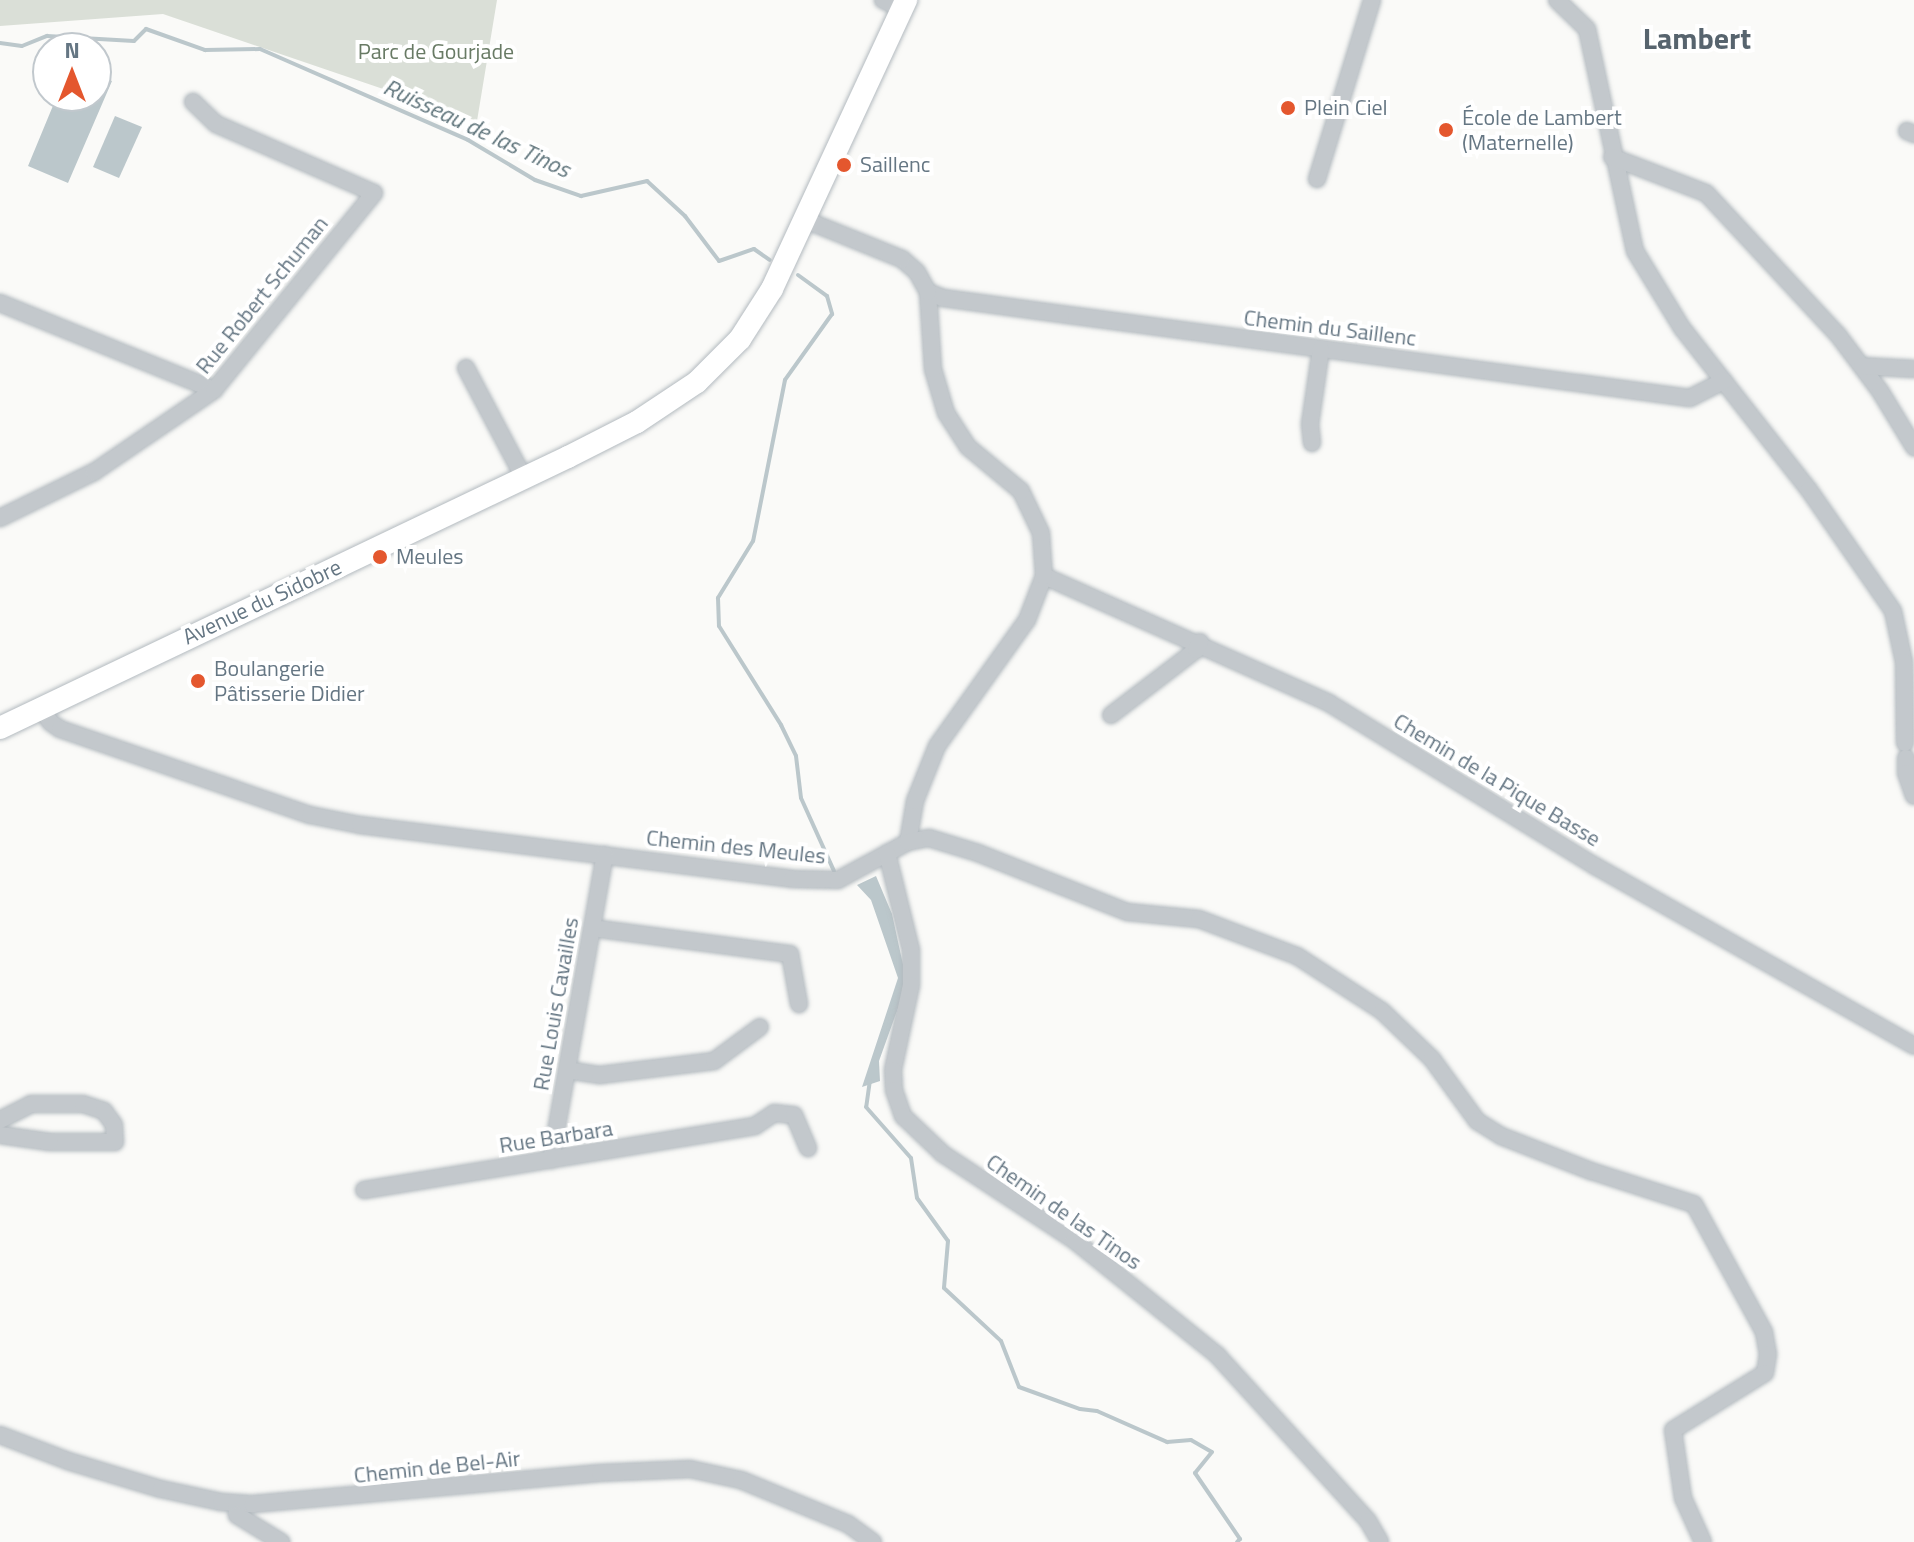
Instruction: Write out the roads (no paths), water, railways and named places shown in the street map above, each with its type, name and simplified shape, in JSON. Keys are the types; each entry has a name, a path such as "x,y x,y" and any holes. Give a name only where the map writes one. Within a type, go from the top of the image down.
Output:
{"main road":[{"name":"Avenue du Sidobre","path":"0,728 637,422 697,382 740,339 772,289 897,3"}],"street":[{"path":"1317,179 1372,0"},
{"path":"1557,0 1587,29 1612,157 1635,251 1682,328 1809,490 1893,611 1904,662 1906,773 1914,796"},
{"name":"Rue Robert Schuman","path":"0,518 94,472 214,390 374,193 216,124 193,102"},
{"path":"1612,157 1706,193 1862,366 1914,447"},
{"path":"803,219 902,259 917,272 928,292 933,369 946,413 968,447 1021,491 1041,533 1044,576 1027,620 937,746 915,801 908,842 929,838 978,853 1127,912 1199,919 1297,956 1382,1011 1432,1059 1477,1121 1489,1129 1591,1171 1694,1204 1764,1332 1768,1354 1765,1373 1673,1430 1683,1498 1703,1542"},
{"name":"Chemin du Saillenc","path":"928,292 943,298 1690,398 1724,381"},
{"path":"0,303 214,390"},
{"path":"1312,443 1310,424 1321,349"},
{"path":"1862,366 1914,369"},
{"path":"466,368 524,478"},
{"name":"Chemin de la Pique Basse","path":"1044,576 1200,642 1329,703 1595,866 1914,1046"},
{"path":"1111,715 1196,650 1200,642"},
{"name":"Chemin des Meules","path":"42,708 50,722 60,729 310,815 360,825 792,879 838,880 908,842"},
{"name":"Chemin de las Tinos","path":"887,853 911,950 911,985 893,1070 896,1099 903,1116 943,1154 1074,1240 1217,1355 1368,1521 1380,1542"},
{"name":"Rue Louis Cavailles","path":"551,1160 605,855"},
{"path":"592,928 790,954 799,1004"},
{"path":"567,1070 600,1075 714,1061 760,1027"},
{"path":"0,1120 31,1104 83,1104 104,1111 114,1125 115,1142 50,1142 0,1135"},
{"name":"Rue Barbara","path":"364,1190 755,1126 774,1113 794,1115 808,1148"},
{"name":"Chemin de Bel-Air","path":"0,1435 122,1478 201,1498 272,1505 600,1473 690,1469 741,1480 848,1524 873,1542"},
{"path":"236,1503 236,1512 241,1518 281,1542"}],"waterway":[{"name":"Ruisseau de las Tinos","path":"0,43 22,46 47,36 134,41 146,29 205,50 260,49 468,140 535,180 581,196 647,181 685,216 719,261 754,249 770,260"},
{"name":"Ruisseau de las Tinos","path":"798,275 827,296 832,314 785,380 753,541 718,598 719,626 781,725 796,756 801,798 834,871"},
{"name":"Ruisseau de las Tinos","path":"870,1080 866,1107 911,1158 917,1198 948,1241 944,1288 1001,1341 1019,1387 1080,1409 1097,1411 1167,1442 1191,1440 1212,1452 1195,1473 1240,1539 1237,1542"}],"place":[{"name":"Plein Ciel","path":"1288,108"},
{"name":"École de Lambert (Maternelle)","path":"1446,130"},
{"name":"Saillenc","path":"844,165"},
{"name":"Meules","path":"380,557"},
{"name":"Boulangerie Pâtisserie Didier","path":"198,681"}],"district":[{"name":"Lambert","path":"1697,38"}],"park label":[{"name":"Parc de Gourjade","path":"436,52"}]}
